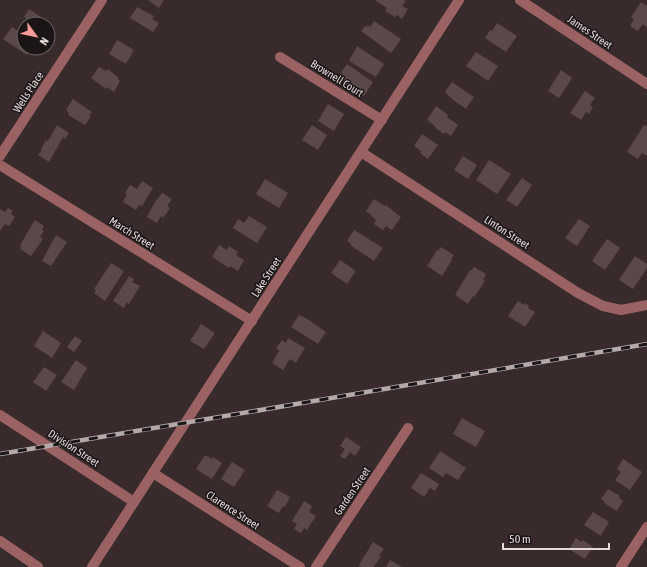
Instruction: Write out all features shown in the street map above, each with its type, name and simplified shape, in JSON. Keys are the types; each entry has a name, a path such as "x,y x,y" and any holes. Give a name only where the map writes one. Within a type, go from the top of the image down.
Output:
{"street":[{"name":"Wells Place","path":"0,156 102,0"},
{"name":"Lake Street","path":"92,567 459,0"},
{"name":"James Street","path":"520,0 647,84"},
{"name":"Brownell Court","path":"280,57 382,120"},
{"name":"Linton Street","path":"361,152 578,292 603,306 620,310 647,306"},
{"name":"March Street","path":"0,165 252,321"},
{"name":"Division Street","path":"0,415 134,502"},
{"name":"Garden Street","path":"316,567 408,428"},
{"name":"Clarence Street","path":"154,473 300,567"},
{"path":"621,567 647,527"},
{"path":"0,541 38,567"}],"building":[{"path":"148,0 164,0 159,8"},
{"path":"404,0 406,1 402,6 408,9 402,19 397,15 395,17 385,11 387,8 376,1"},
{"path":"641,2 647,6 647,25 646,27 643,24 638,31 630,26 634,19 631,17"},
{"path":"137,7 154,16 152,19 159,23 153,32 130,18"},
{"path":"29,9 39,16 25,16"},
{"path":"374,21 401,39 391,53 361,31 365,26 367,27 368,25 370,27"},
{"path":"497,23 517,36 506,52 485,38"},
{"path":"12,27 16,30 16,48 3,39"},
{"path":"117,40 134,50 126,64 109,54"},
{"path":"357,46 384,64 376,77 349,61"},
{"path":"476,52 498,66 488,81 466,66"},
{"path":"347,64 373,82 364,96 337,78"},
{"path":"99,67 106,71 108,69 119,78 118,80 120,81 114,92 107,87 106,89 91,78"},
{"path":"561,70 572,78 559,98 548,91"},
{"path":"452,82 474,97 466,109 445,92"},
{"path":"585,91 595,98 590,105 593,107 589,114 586,112 581,120 570,113"},
{"path":"73,99 92,112 89,115 91,116 85,125 68,115 69,113 66,110"},
{"path":"328,104 344,114 334,131 318,121"},
{"path":"436,106 458,125 451,136 445,132 444,134 435,128 436,127 427,120"},
{"path":"57,125 69,133 65,139 63,137 49,162 38,155 46,140 48,141"},
{"path":"312,125 327,135 318,150 302,140"},
{"path":"644,125 647,126 647,156 642,153 638,159 627,152"},
{"path":"422,134 438,145 428,159 414,146"},
{"path":"463,156 477,165 468,179 454,170"},
{"path":"489,160 511,174 497,194 476,180"},
{"path":"522,178 532,185 517,207 506,200"},
{"path":"265,179 288,193 279,208 256,194"},
{"path":"142,181 153,188 142,206 139,205 136,210 123,202 127,194 125,193 130,185 137,189"},
{"path":"162,193 172,199 167,206 170,208 163,218 161,216 157,223 147,217 156,200"},
{"path":"374,199 385,206 386,205 401,217 392,230 386,226 383,230 374,224 376,220 366,211"},
{"path":"8,208 13,211 11,214 15,217 9,226 5,224 0,231 0,209 5,212"},
{"path":"249,216 267,227 257,243 233,228 238,219 244,223"},
{"path":"579,219 590,226 577,246 565,238"},
{"path":"35,220 44,226 42,229 44,231 40,237 43,239 31,256 20,249 20,245"},
{"path":"354,230 383,248 374,261 350,245 351,244 347,241"},
{"path":"56,235 67,242 51,266 42,261"},
{"path":"607,239 620,248 605,270 592,261"},
{"path":"219,245 227,250 229,246 238,252 236,255 244,260 238,271 230,266 229,268 212,257"},
{"path":"441,247 454,255 442,276 427,266 437,250 438,251"},
{"path":"635,256 647,264 647,268 633,289 619,280"},
{"path":"340,260 356,271 347,284 331,273"},
{"path":"111,263 124,271 105,301 94,293 96,290 94,289"},
{"path":"474,267 486,274 483,280 485,281 468,304 455,295 470,270 471,271"},
{"path":"129,276 134,279 132,282 140,286 129,304 127,302 124,308 113,301"},
{"path":"518,301 524,305 525,303 529,306 528,308 535,312 525,327 508,316"},
{"path":"299,315 326,332 318,344 291,327"},
{"path":"201,324 215,333 204,349 190,341"},
{"path":"43,331 61,343 52,358 34,346"},
{"path":"75,336 82,341 74,352 67,347"},
{"path":"288,338 305,348 296,363 290,359 283,370 272,363 280,351 276,348 282,340 286,343"},
{"path":"76,360 87,368 74,390 61,382"},
{"path":"44,367 57,375 46,391 33,382"},
{"path":"462,418 485,431 476,447 453,434"},
{"path":"346,437 361,447 355,456 350,452 345,459 340,456 345,449 340,446"},
{"path":"440,451 466,468 458,480 446,473 443,477 429,468"},
{"path":"205,455 212,459 213,457 222,463 212,479 196,469"},
{"path":"623,459 642,472 630,490 615,480 621,472 617,469"},
{"path":"232,462 245,470 234,487 221,479"},
{"path":"421,473 439,484 435,491 430,488 424,497 411,488"},
{"path":"608,489 620,496 619,498 623,501 617,511 604,503 601,499"},
{"path":"277,490 290,497 285,507 283,506 279,513 267,506"},
{"path":"304,501 312,506 309,512 316,516 307,530 304,528 301,533 294,529 297,524 292,521"},
{"path":"593,512 609,522 601,536 584,525"},
{"path":"576,538 581,542 583,540 593,547 585,559 569,549"},
{"path":"373,542 384,549 379,556 381,557 373,567 359,566 360,563"},
{"path":"390,560 402,567 386,567"}],"railway":[{"path":"0,454 647,344"}]}
